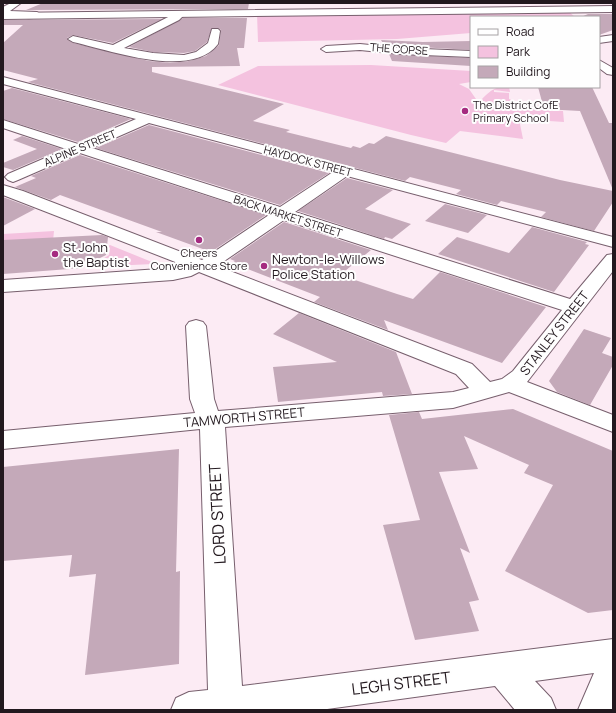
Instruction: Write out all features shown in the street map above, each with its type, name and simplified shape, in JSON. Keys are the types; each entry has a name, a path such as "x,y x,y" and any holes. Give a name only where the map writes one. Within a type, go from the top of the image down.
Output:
{"street":[{"path":"3,7 15,3"},
{"path":"15,3 6,9 6,12 12,14 44,16"},
{"path":"3,16 613,10"},
{"path":"116,48 176,18 180,14"},
{"path":"73,39 163,58 189,58 197,56 213,44 215,31"},
{"path":"600,40 613,38"},
{"name":"THE COPSE","path":"324,49 360,47 400,51 470,54"},
{"path":"600,64 611,72"},
{"name":"HAYDOCK STREET","path":"3,80 613,242"},
{"name":"ALPINE STREET","path":"8,183 147,119"},
{"name":"BACK MARKET STREET","path":"3,124 284,214 587,299"},
{"path":"3,286 184,272 201,266 284,214 346,170"},
{"path":"8,183 17,194 464,369 484,390"},
{"name":"STANLEY STREET","path":"484,390 510,384 521,376 587,299 613,259"},
{"name":"LORD STREET","path":"196,326 202,399 205,410 212,420 226,704"},
{"path":"510,384 613,424"},
{"name":"TAMWORTH STREET","path":"3,440 212,420 452,400 484,390"},
{"name":"LEGH STREET","path":"189,710 613,655"},
{"path":"503,670 538,710"},
{"path":"596,710 604,688 613,676"}],"green space":[{"path":"568,11 574,16 470,16 470,33 397,39 258,42 257,14"},
{"name":"The District CofE Primary School","path":"371,65 470,71 470,82 459,84 469,89 476,99 482,99 496,88 509,88 510,92 494,90 494,92 509,93 509,99 524,105 540,107 542,110 563,111 564,122 519,119 523,139 460,131 446,143 218,85 258,66"},
{"path":"54,231 53,241 3,248 3,234"},
{"path":"110,245 152,262 153,264 90,267 91,263 98,262 109,255 110,248 108,246"}],"building":[{"path":"43,3 249,3 248,9 26,10"},
{"path":"588,14 613,14 613,30 600,35 600,16 583,16"},
{"path":"183,18 247,18 244,48 237,48 240,66 152,67 152,72 284,104 253,121 290,130 286,132 351,148 353,146 360,148 369,143 374,144 386,136 560,180 613,191 613,202 594,231 541,217 546,212 501,201 497,205 456,194 461,190 410,177 405,181 28,82 38,79 3,70 3,43 23,25 3,25 3,20 162,19 113,43 73,35 67,38 73,43 149,61 170,63 189,61 206,56 219,45 221,30 218,28 212,28 207,42 195,51 184,53 153,52 129,47"},
{"path":"381,40 423,42 470,41 470,50 384,45"},
{"path":"389,54 470,58 470,66 392,61"},
{"path":"12,88 131,119 78,142 3,119 3,91"},
{"path":"538,88 592,88 609,123 613,123 613,190 580,111 544,109"},
{"path":"149,125 329,173 280,205 96,148"},
{"path":"22,136 62,149 13,170 3,167 3,163 37,149 13,140"},
{"path":"80,155 266,215 211,252 156,232 162,232 60,195 51,200 15,187 36,178 31,176"},
{"path":"347,178 393,190 365,209 411,224 392,239 385,237 384,239 298,211"},
{"path":"3,197 35,209 3,226"},
{"path":"445,204 487,215 468,233 425,221"},
{"path":"284,222 371,250 340,275 397,294 413,299 440,272 546,307 502,363 384,320 388,330 314,302 320,297 232,263 235,261 230,259"},
{"path":"532,227 587,242 585,244 589,245 554,292 438,254 457,237 509,253"},
{"name":"St John the Baptist","path":"102,235 108,237 106,255 96,260 85,261 83,268 3,274 3,240"},
{"path":"299,313 396,352 412,394 383,396 382,392 278,402 273,367 337,362 273,334"},
{"path":"584,329 611,338 602,353 613,357 613,365 590,405 557,392 549,381"},
{"path":"513,409 613,451 613,610 588,613 505,571 553,485 524,473 529,465 464,436 478,469 439,472 470,553 460,548 479,600 469,602 479,631 415,640 383,525 420,520 389,415 419,412 422,419"},
{"path":"179,449 176,572 180,571 179,664 85,675 96,574 69,577 72,555 3,561 3,467"}],"place":[{"name":"The District CofE Primary School","path":"465,111"},
{"name":"Cheers Convenience Store","path":"199,240"},
{"name":"St John the Baptist","path":"55,254"},
{"name":"Newton-le-Willows Police Station","path":"264,266"}]}
